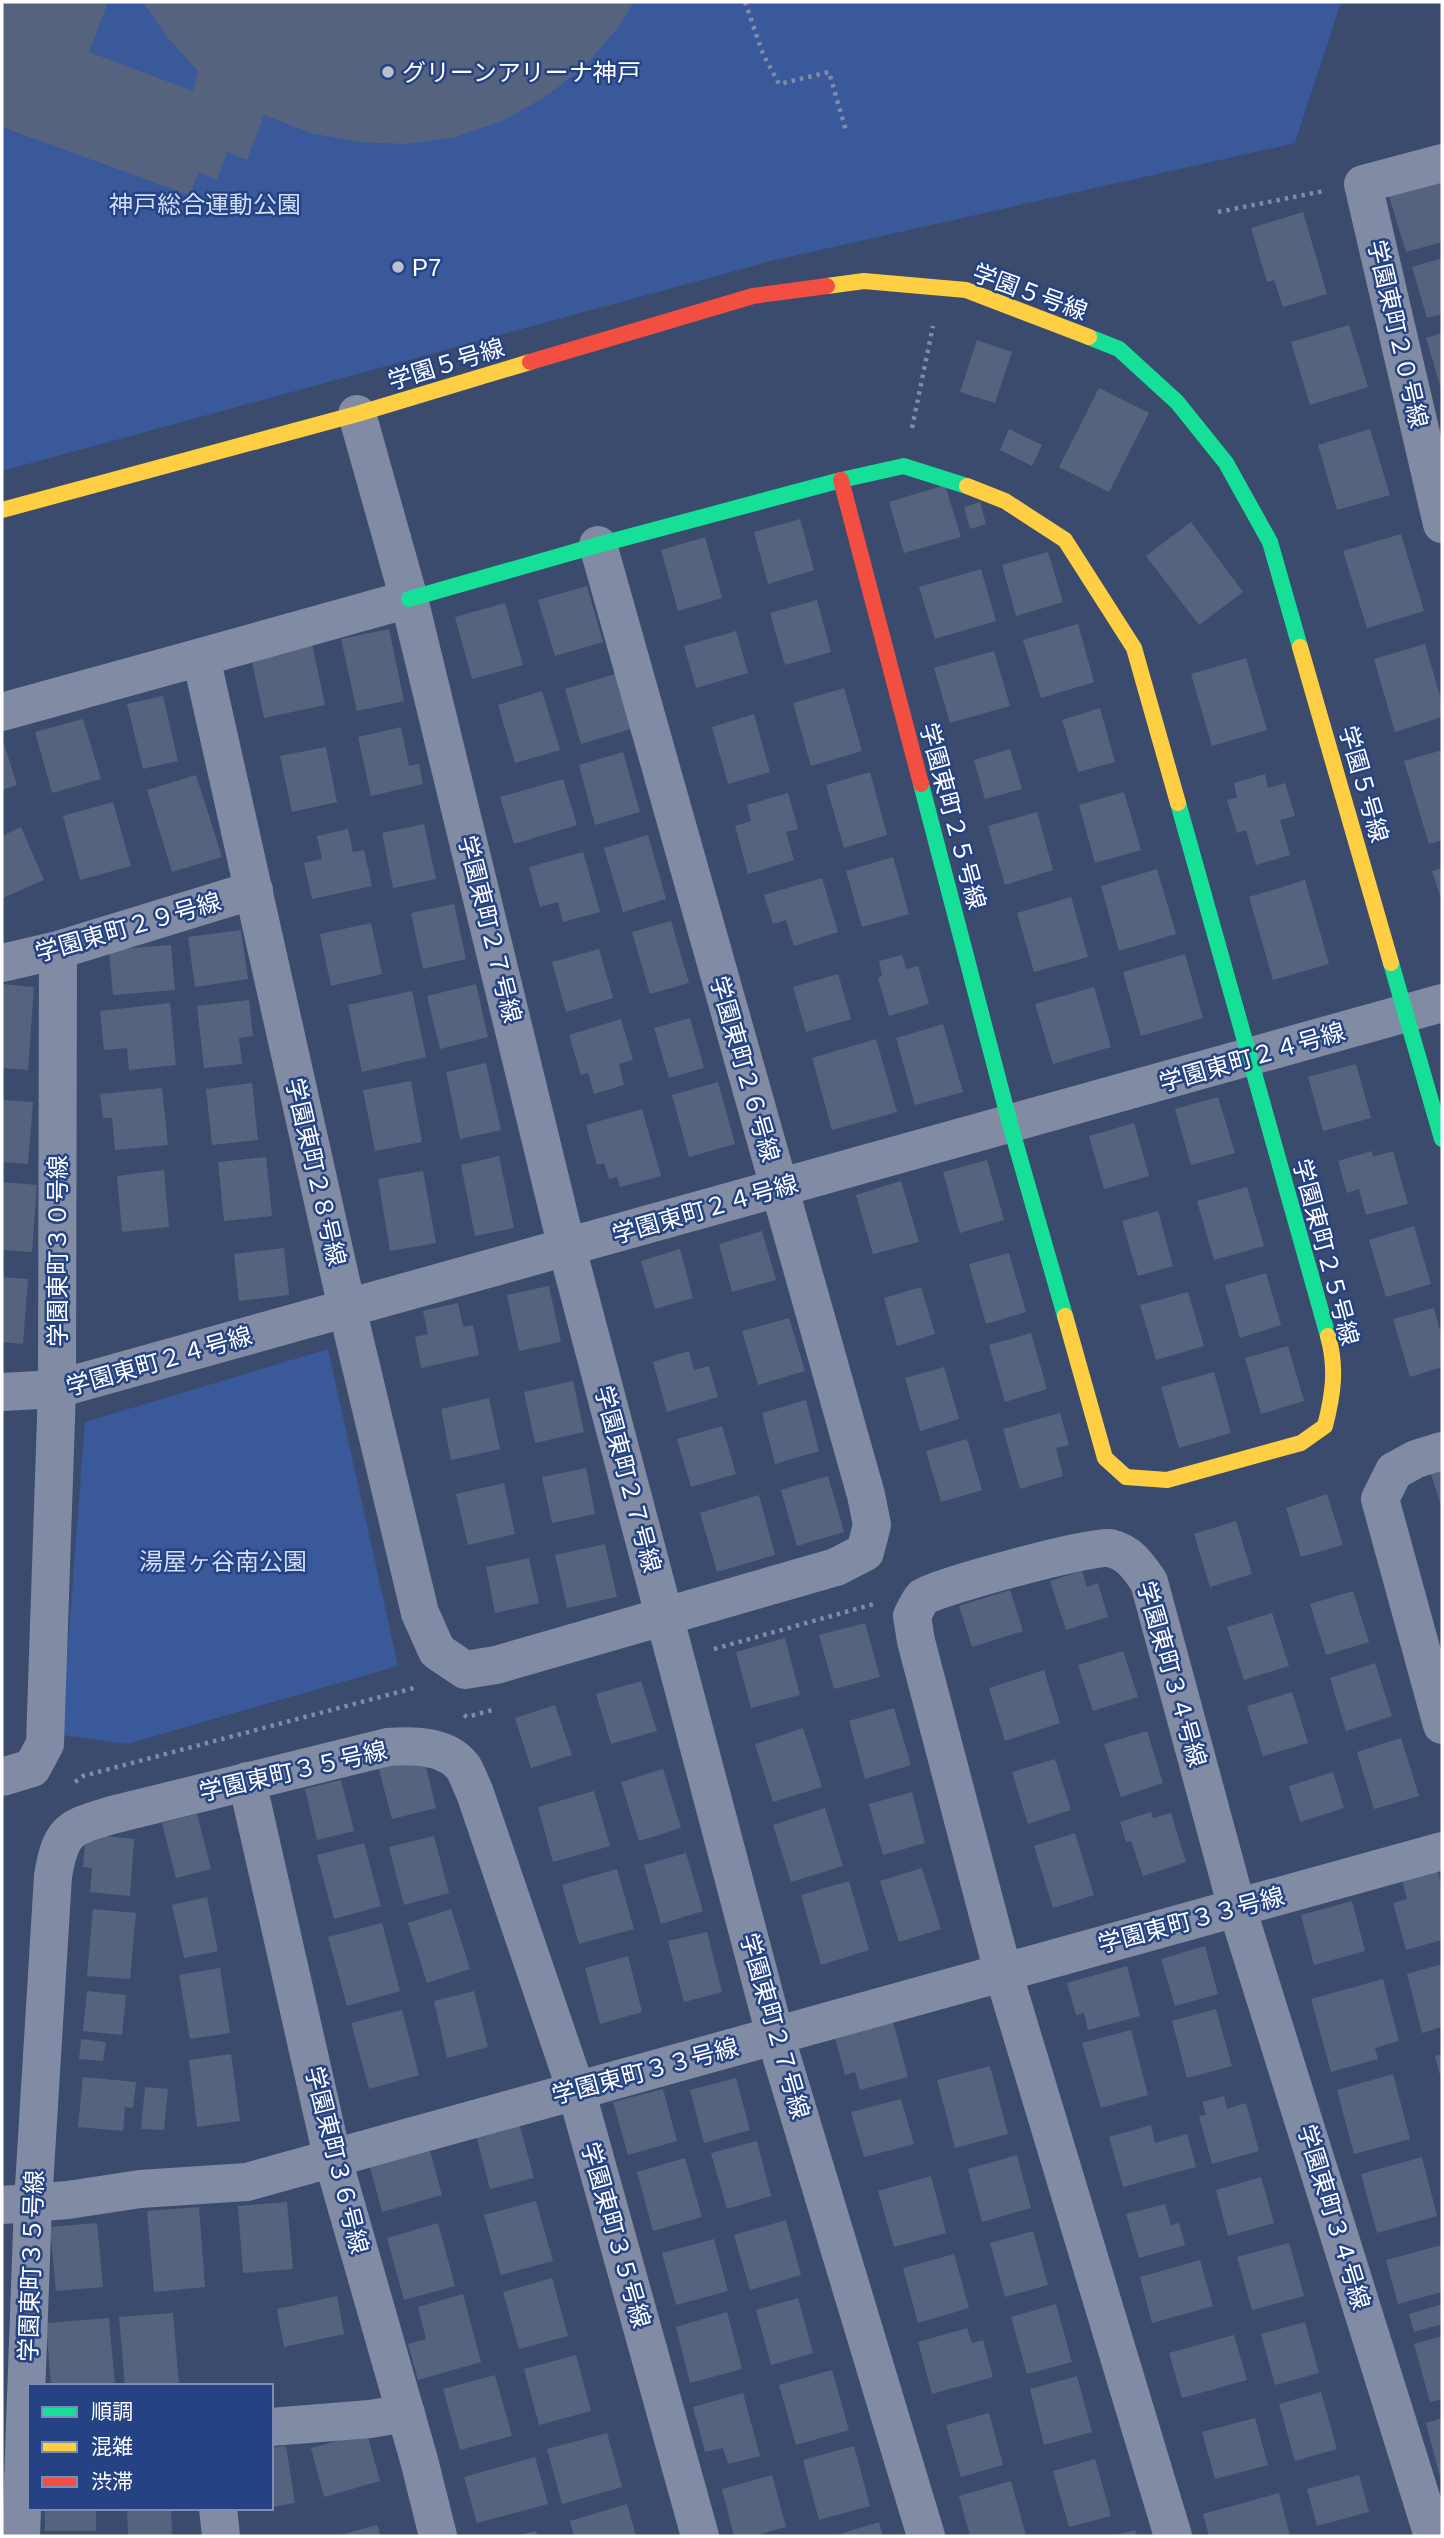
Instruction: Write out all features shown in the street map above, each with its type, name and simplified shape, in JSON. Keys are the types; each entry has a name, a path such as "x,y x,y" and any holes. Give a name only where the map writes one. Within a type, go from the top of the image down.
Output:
{"street":[{"path":"1363,184 1442,163"},
{"name":"学園東町２０号線","path":"1363,184 1442,524"},
{"name":"学園５号線","path":"2,510 357,414 753,296 864,281 966,290 1119,349 1177,402 1226,463 1270,542 1425,1008 1442,1139"},
{"name":"学園東町２７号線","path":"357,414 409,600 567,1248 775,2035 926,2536"},
{"name":"学園東町２５号線","path":"409,600 598,545 841,480 904,466 946,478 1005,501 1065,540 1134,648 1332,1350 1334,1391 1325,1426 1301,1444 1167,1480 1126,1477 1105,1458 1010,1124 841,480"},
{"name":"学園東町２６号線","path":"598,545 866,1495 872,1525 865,1552 836,1567 665,1617"},
{"path":"2,712 409,600"},
{"name":"学園東町２８号線","path":"201,657 347,1308 420,1612 437,1651 465,1670 496,1665 665,1617"},
{"name":"学園東町２９号線","path":"2,963 58,950 254,890"},
{"name":"学園東町３０号線","path":"2,1777 32,1768 45,1744 57,1389 58,950"},
{"name":"学園東町２４号線","path":"2,1392 57,1389 1425,1008"},
{"path":"1442,1451 1416,1459 1394,1471 1380,1499 1442,1726"},
{"name":"学園東町３４号線","path":"1173,2536 1003,1972 916,1641 912,1616 923,1597 947,1588 1082,1550 1109,1547 1133,1558 1149,1582 1237,1908 1433,2536"},
{"name":"学園東町３５号線","path":"21,2536 27,2448 17,2204 52,1875 58,1845 78,1826 112,1815 388,1747 409,1745 438,1750 462,1765 475,1793 576,2090 700,2536"},
{"name":"学園東町３６号線","path":"247,1782 332,2156 406,2413 438,2536"},
{"name":"学園東町３３号線","path":"17,2204 68,2200 140,2189 247,2182 332,2156 1442,1851"},
{"path":"273,2427 369,2419 406,2413"},
{"path":"218,2510 221,2536"}],"path":[{"path":"745,2 763,54 779,84 829,72 846,131"},
{"path":"1218,212 1363,184"},
{"path":"904,466 941,288"}],"green space":[{"name":"神戸総合運動公園","path":"2,2 1341,2 1295,143 771,261 2,471"},
{"name":"湯屋ヶ谷南公園","path":"328,1349 398,1666 127,1744 61,1735 85,1422"}],"building":[{"name":"グリーンアリーナ神戸","path":"4,2 108,2 89,52 193,91 198,71 168,38 143,2 634,2 616,30 584,67 545,97 502,121 455,137 407,144 358,142 310,133 264,115 247,160 227,152 217,180 199,172 189,195 2,127"},
{"path":"1442,177 1442,242 1406,252 1388,193"},
{"path":"1303,212 1327,294 1283,307 1274,280 1267,282 1251,228"},
{"path":"1442,258 1442,314 1427,318 1412,267"},
{"path":"1349,325 1368,387 1310,405 1291,342"},
{"path":"1442,333 1442,392 1426,338"},
{"path":"977,340 1012,352 995,403 960,392"},
{"path":"1099,388 1149,413 1109,492 1059,467"},
{"path":"1009,429 1042,445 1032,466 1000,450"},
{"path":"1370,429 1390,495 1337,510 1318,445"},
{"path":"945,485 961,537 904,553 889,502"},
{"path":"980,502 986,524 970,529 964,507"},
{"path":"800,519 814,570 768,584 754,532"},
{"path":"1191,522 1243,592 1199,625 1146,556"},
{"path":"1401,534 1424,611 1367,628 1343,551"},
{"path":"705,537 722,598 678,611 661,550"},
{"path":"1048,552 1063,602 1016,616 1002,565"},
{"path":"981,569 996,621 935,639 919,587"},
{"path":"587,586 603,642 555,656 538,600"},
{"path":"817,600 831,652 785,665 770,613"},
{"path":"505,603 523,665 472,679 455,617"},
{"path":"1078,624 1094,682 1041,698 1023,640"},
{"path":"389,629 404,701 357,711 341,639"},
{"path":"736,631 748,673 696,688 684,646"},
{"path":"312,644 325,705 264,718 251,657"},
{"path":"1425,644 1442,703 1442,717 1395,732 1374,659"},
{"path":"994,651 1010,706 950,723 934,668"},
{"path":"1246,658 1267,730 1212,746 1191,674"},
{"path":"615,674 631,729 581,744 565,689"},
{"path":"844,688 862,751 811,766 793,703"},
{"path":"542,691 560,750 515,763 498,705"},
{"path":"163,696 178,761 143,769 127,704"},
{"path":"1100,708 1115,762 1078,772 1062,720"},
{"path":"754,714 770,772 728,784 712,727"},
{"path":"83,719 101,779 52,793 35,732"},
{"path":"401,727 409,766 419,764 423,784 371,796 358,737"},
{"path":"2,738 17,785 2,790"},
{"path":"326,747 337,802 292,812 280,756"},
{"path":"1010,749 1022,789 985,799 974,760"},
{"path":"1442,750 1442,840 1429,844 1404,761"},
{"path":"623,752 640,812 595,825 579,765"},
{"path":"870,772 887,835 844,848 826,785"},
{"path":"1265,774 1268,788 1285,783 1295,816 1280,820 1290,855 1256,865 1246,830 1237,833 1227,800 1237,798 1234,783"},
{"path":"196,775 222,857 172,872 147,790"},
{"path":"563,779 577,825 514,844 500,797"},
{"path":"1124,792 1141,850 1095,863 1079,805"},
{"path":"788,793 798,829 786,832 794,860 748,874 735,826 751,821 747,805"},
{"path":"113,802 131,866 80,880 63,816"},
{"path":"1037,812 1053,870 1005,885 988,826"},
{"path":"424,824 436,879 393,888 382,833"},
{"path":"21,827 44,880 3,898 2,836"},
{"path":"348,829 353,852 364,850 372,886 312,899 304,863 322,859 317,836"},
{"path":"648,835 666,899 623,912 604,848"},
{"path":"583,852 600,912 563,922 558,902 540,907 529,867"},
{"path":"893,857 909,914 862,927 846,871"},
{"path":"1442,868 1442,902 1432,871"},
{"path":"1157,869 1176,934 1119,951 1101,886"},
{"path":"822,878 838,932 794,946 786,920 773,924 764,895"},
{"path":"1305,880 1329,964 1273,980 1249,897"},
{"path":"1071,897 1088,957 1034,972 1017,913"},
{"path":"454,904 466,959 423,969 411,913"},
{"path":"671,921 689,983 650,994 632,932"},
{"path":"371,923 382,974 331,986 320,934"},
{"path":"241,930 248,979 195,987 188,937"},
{"path":"171,945 175,990 113,995 109,950"},
{"path":"599,949 613,998 566,1012 552,962"},
{"path":"1185,954 1203,1018 1141,1036 1123,972"},
{"path":"902,955 906,969 918,966 929,1004 889,1016 878,978 882,976 879,961"},
{"path":"838,974 851,1019 806,1032 793,987"},
{"path":"2,984 34,987 28,1070 2,1068"},
{"path":"476,984 488,1037 440,1049 427,996"},
{"path":"1094,987 1111,1047 1053,1064 1035,1004"},
{"path":"412,991 426,1057 362,1072 348,1005"},
{"path":"249,1000 253,1036 239,1038 242,1064 204,1068 197,1006"},
{"path":"170,1003 176,1065 129,1070 127,1048 104,1050 100,1011"},
{"path":"690,1018 704,1068 669,1078 654,1028"},
{"path":"621,1019 633,1060 619,1064 624,1085 594,1094 588,1073 581,1075 569,1035"},
{"path":"943,1024 963,1092 915,1105 896,1038"},
{"path":"876,1039 897,1112 832,1130 812,1058"},
{"path":"486,1063 501,1130 460,1139 446,1072"},
{"path":"1356,1064 1371,1118 1323,1131 1308,1077"},
{"path":"411,1081 422,1142 375,1151 363,1090"},
{"path":"718,1082 735,1144 689,1157 672,1095"},
{"path":"252,1083 258,1140 212,1145 206,1089"},
{"path":"162,1088 168,1145 115,1150 112,1118 103,1118 100,1094"},
{"path":"1218,1097 1235,1153 1191,1165 1175,1109"},
{"path":"2,1100 33,1102 28,1164 2,1162"},
{"path":"642,1109 661,1176 620,1187 617,1177 609,1179 604,1163 597,1165 586,1125"},
{"path":"1134,1123 1149,1176 1104,1189 1089,1136"},
{"path":"1372,1151 1373,1157 1393,1151 1408,1204 1366,1215 1359,1189 1347,1193 1338,1161"},
{"path":"499,1156 514,1228 475,1236 461,1165"},
{"path":"266,1157 272,1216 224,1221 218,1162"},
{"path":"987,1160 1004,1220 960,1233 943,1172"},
{"path":"164,1170 169,1227 122,1232 117,1176"},
{"path":"423,1171 436,1243 390,1251 378,1179"},
{"path":"901,1181 919,1242 873,1254 856,1195"},
{"path":"2,1182 37,1185 32,1252 2,1250"},
{"path":"1247,1187 1264,1246 1214,1260 1197,1201"},
{"path":"1158,1211 1173,1266 1138,1276 1122,1221"},
{"path":"1414,1226 1431,1284 1386,1297 1369,1240"},
{"path":"762,1231 776,1280 732,1292 719,1244"},
{"path":"284,1248 289,1295 239,1301 234,1254"},
{"path":"680,1249 693,1298 655,1309 641,1261"},
{"path":"1009,1253 1026,1312 986,1324 969,1264"},
{"path":"1266,1273 1281,1325 1240,1338 1225,1285"},
{"path":"2,1277 28,1279 23,1344 2,1342"},
{"path":"549,1286 561,1342 519,1351 507,1295"},
{"path":"921,1287 935,1334 897,1346 884,1298"},
{"path":"1188,1292 1204,1346 1156,1360 1140,1305"},
{"path":"458,1303 463,1327 473,1325 479,1355 421,1368 415,1337 428,1334 423,1311"},
{"path":"1434,1308 1442,1338 1442,1367 1410,1377 1393,1319"},
{"path":"789,1318 805,1371 758,1385 742,1331"},
{"path":"1031,1333 1047,1389 1005,1402 989,1345"},
{"path":"1288,1346 1304,1401 1261,1414 1245,1358"},
{"path":"689,1351 694,1370 709,1366 718,1397 667,1412 653,1362"},
{"path":"944,1367 959,1419 920,1431 905,1378"},
{"path":"1214,1372 1231,1433 1179,1448 1161,1387"},
{"path":"573,1381 584,1432 535,1443 524,1392"},
{"path":"489,1398 500,1449 451,1460 441,1409"},
{"path":"806,1400 819,1451 775,1464 762,1413"},
{"path":"1060,1413 1069,1445 1056,1448 1063,1476 1020,1489 1003,1429"},
{"path":"722,1426 736,1474 691,1487 677,1439"},
{"path":"967,1439 982,1490 941,1502 926,1451"},
{"path":"1442,1464 1442,1509 1429,1468"},
{"path":"586,1468 595,1514 552,1523 542,1477"},
{"path":"828,1476 844,1532 797,1546 781,1490"},
{"path":"504,1483 515,1534 468,1545 456,1494"},
{"path":"1327,1494 1343,1545 1301,1557 1286,1508"},
{"path":"759,1495 775,1555 717,1572 700,1513"},
{"path":"1236,1521 1252,1574 1210,1587 1194,1534"},
{"path":"605,1544 617,1597 567,1608 555,1555"},
{"path":"529,1558 539,1603 495,1613 486,1567"},
{"path":"1082,1571 1087,1587 1098,1583 1108,1617 1066,1630 1050,1581"},
{"path":"1010,1590 1023,1631 972,1647 959,1606"},
{"path":"1353,1591 1369,1642 1326,1655 1310,1604"},
{"path":"1272,1613 1289,1666 1244,1680 1227,1627"},
{"path":"865,1623 880,1677 834,1689 819,1635"},
{"path":"785,1638 800,1695 751,1708 736,1652"},
{"path":"1123,1651 1138,1697 1093,1711 1078,1665"},
{"path":"1375,1663 1392,1716 1346,1731 1330,1678"},
{"path":"1044,1670 1060,1723 1005,1741 989,1688"},
{"path":"641,1681 657,1731 611,1744 596,1694"},
{"path":"1292,1692 1308,1743 1263,1756 1247,1706"},
{"path":"555,1705 572,1755 531,1768 515,1718"},
{"path":"894,1708 911,1765 865,1779 849,1721"},
{"path":"803,1728 822,1787 773,1802 755,1744"},
{"path":"1147,1731 1163,1783 1121,1797 1104,1744"},
{"path":"1401,1738 1419,1796 1374,1809 1357,1752"},
{"path":"423,1755 436,1808 392,1819 378,1766"},
{"path":"1055,1759 1071,1810 1028,1824 1012,1772"},
{"path":"663,1769 681,1828 639,1841 621,1782"},
{"path":"1333,1772 1344,1808 1300,1822 1289,1786"},
{"path":"341,1780 354,1831 317,1840 305,1789"},
{"path":"594,1791 610,1846 553,1862 538,1807"},
{"path":"912,1792 925,1843 883,1855 869,1804"},
{"path":"825,1808 843,1866 791,1882 773,1825"},
{"path":"1151,1812 1153,1818 1171,1813 1186,1862 1143,1876 1131,1841 1126,1842 1120,1822"},
{"path":"197,1814 211,1869 176,1878 162,1823"},
{"path":"1075,1833 1094,1895 1053,1908 1034,1846"},
{"path":"86,1834 134,1839 130,1896 90,1892 92,1868 83,1867"},
{"path":"434,1836 449,1893 404,1905 389,1847"},
{"path":"364,1843 381,1906 334,1919 317,1855"},
{"path":"686,1853 703,1911 661,1924 644,1865"},
{"path":"922,1868 941,1929 899,1942 880,1881"},
{"path":"617,1869 634,1929 579,1944 562,1885"},
{"path":"1438,1871 1442,1889 1442,1940 1406,1950 1393,1903 1407,1899 1402,1880"},
{"path":"849,1881 869,1950 821,1965 801,1895"},
{"path":"207,1897 218,1951 184,1958 172,1905"},
{"path":"1352,1901 1365,1951 1314,1965 1301,1915"},
{"path":"93,1909 136,1913 130,1979 87,1976"},
{"path":"451,1909 470,1969 427,1983 408,1923"},
{"path":"382,1923 400,1991 347,2006 328,1937"},
{"path":"707,1932 722,1992 684,2002 668,1941"},
{"path":"1205,1946 1218,1994 1175,2006 1161,1959"},
{"path":"628,1956 642,2012 600,2024 585,1968"},
{"path":"1442,1964 1442,2027 1422,2033 1407,1974"},
{"path":"1127,1966 1140,2016 1088,2030 1084,2013 1076,2015 1067,1983"},
{"path":"220,1968 230,2033 190,2039 179,1975"},
{"path":"1383,1979 1399,2041 1375,2048 1378,2059 1331,2072 1311,1999"},
{"path":"87,1991 126,1995 122,2035 83,2031"},
{"path":"474,1991 488,2047 447,2058 434,2001"},
{"path":"1216,2009 1232,2066 1187,2078 1172,2021"},
{"path":"402,2010 419,2075 369,2089 351,2023"},
{"path":"891,2014 908,2077 860,2090 855,2072 845,2075 833,2030"},
{"path":"1131,2030 1148,2095 1101,2108 1082,2043"},
{"path":"81,2039 106,2042 103,2061 79,2059"},
{"path":"231,2054 240,2121 197,2127 189,2060"},
{"path":"1442,2054 1442,2079 1441,2079 1435,2056"},
{"path":"990,2066 1008,2134 955,2148 937,2080"},
{"path":"1393,2074 1410,2139 1354,2154 1337,2090"},
{"path":"83,2077 136,2082 133,2108 125,2107 123,2131 78,2127"},
{"path":"736,2078 750,2130 704,2143 690,2090"},
{"path":"145,2087 168,2089 164,2130 141,2129"},
{"path":"663,2089 677,2141 628,2155 613,2102"},
{"path":"1224,2096 1227,2109 1246,2103 1259,2151 1212,2164 1199,2116 1206,2115 1202,2102"},
{"path":"901,2099 914,2144 864,2157 851,2112"},
{"path":"519,2123 534,2178 490,2189 476,2135"},
{"path":"1151,2125 1155,2143 1187,2134 1196,2167 1123,2187 1109,2137"},
{"path":"757,2141 771,2196 727,2209 711,2153"},
{"path":"430,2151 442,2195 382,2212 370,2167"},
{"path":"1017,2155 1031,2208 982,2222 968,2169"},
{"path":"1422,2157 1437,2216 1377,2233 1361,2174"},
{"path":"685,2158 702,2217 653,2231 637,2172"},
{"path":"931,2176 946,2233 894,2247 878,2191"},
{"path":"1261,2177 1274,2223 1228,2236 1216,2190"},
{"path":"536,2201 553,2261 501,2275 484,2215"},
{"path":"287,2202 293,2269 243,2273 238,2206"},
{"path":"1165,2204 1171,2225 1179,2223 1185,2245 1139,2258 1126,2214"},
{"path":"199,2207 205,2287 154,2292 147,2211"},
{"path":"786,2220 801,2275 750,2290 734,2235"},
{"path":"97,2223 103,2287 56,2291 50,2227"},
{"path":"438,2223 455,2286 404,2300 387,2238"},
{"path":"1033,2231 1048,2285 1005,2297 990,2243"},
{"path":"714,2239 728,2291 676,2305 662,2253"},
{"path":"1289,2243 1304,2296 1252,2310 1237,2257"},
{"path":"1442,2245 1442,2292 1398,2304 1386,2260"},
{"path":"954,2254 969,2308 918,2323 903,2268"},
{"path":"1200,2260 1213,2306 1152,2323 1140,2277"},
{"path":"552,2278 568,2336 519,2349 503,2292"},
{"path":"463,2294 481,2362 418,2380 408,2344 426,2339 418,2307"},
{"path":"337,2296 344,2334 284,2347 277,2309"},
{"path":"798,2298 813,2353 771,2365 756,2310"},
{"path":"1056,2304 1072,2362 1027,2374 1011,2317"},
{"path":"1442,2304 1442,2324 1414,2332 1409,2314"},
{"path":"727,2312 742,2369 690,2383 676,2327"},
{"path":"173,2313 179,2384 125,2384 119,2317"},
{"path":"109,2318 115,2384 51,2384 46,2323"},
{"path":"1305,2322 1319,2373 1275,2385 1261,2334"},
{"path":"967,2328 972,2343 983,2340 993,2377 932,2394 918,2342"},
{"path":"1234,2335 1247,2380 1182,2398 1169,2353"},
{"path":"1442,2336 1442,2399 1430,2402 1414,2344"},
{"path":"576,2355 591,2411 539,2425 524,2369"},
{"path":"832,2370 849,2430 796,2445 779,2385"},
{"path":"495,2375 512,2436 460,2450 443,2389"},
{"path":"1077,2376 1092,2432 1044,2445 1030,2389"},
{"path":"1321,2392 1337,2449 1295,2461 1279,2404"},
{"path":"743,2393 760,2456 728,2464 723,2448 705,2452 693,2407"},
{"path":"989,2413 1003,2465 961,2477 946,2425"},
{"path":"1255,2418 1268,2465 1215,2479 1202,2432"},
{"path":"1442,2418 1442,2481 1441,2481 1426,2423"},
{"path":"367,2433 380,2481 324,2497 311,2448"},
{"path":"607,2433 622,2487 562,2504 547,2449"},
{"path":"286,2446 295,2503 273,2507 273,2448"},
{"path":"854,2446 870,2506 819,2520 803,2460"},
{"path":"535,2457 548,2504 477,2523 464,2477"},
{"path":"1095,2459 1111,2516 1069,2527 1053,2471"},
{"path":"772,2475 786,2527 753,2536 734,2536 722,2489"},
{"path":"1359,2475 1369,2512 1317,2526 1307,2489"},
{"path":"1011,2481 1026,2536 970,2536 959,2496"},
{"path":"1279,2493 1290,2536 1209,2536 1203,2514"},
{"path":"627,2504 636,2536 574,2536 570,2521"},
{"path":"45,2510 96,2510 96,2531 45,2531"},
{"path":"127,2510 171,2510 172,2536 128,2536"},
{"path":"879,2522 883,2536 833,2536"},
{"path":"377,2525 381,2536 340,2536 340,2535"},
{"path":"1135,2530 1137,2536 1115,2536 1115,2535"},
{"path":"536,2531 538,2536 519,2536 519,2535"}],"traffic: fast":[{"path":"1089,337 1119,349 1177,402 1226,463 1270,542 1300,647"},
{"path":"409,599 598,545 841,480 904,466 967,486"},
{"path":"921,784 1010,1124 1065,1316"},
{"path":"1178,803 1328,1336"},
{"path":"1391,963 1442,1139"}],"traffic: slow":[{"path":"827,286 864,281 966,290 1089,337"},
{"path":"2,510 357,414 530,362"},
{"path":"967,486 1005,501 1065,540 1134,648 1178,803"},
{"path":"1300,647 1391,963"},
{"path":"1065,1316 1105,1458 1126,1477 1167,1480 1301,1443 1325,1426 1333,1381 1328,1336"}],"traffic: jam":[{"path":"530,362 753,296 827,286"},
{"path":"841,480 921,784"}],"place":[{"name":"グリーンアリーナ神戸","path":"388,72"},
{"name":"P7","path":"398,267"}]}
